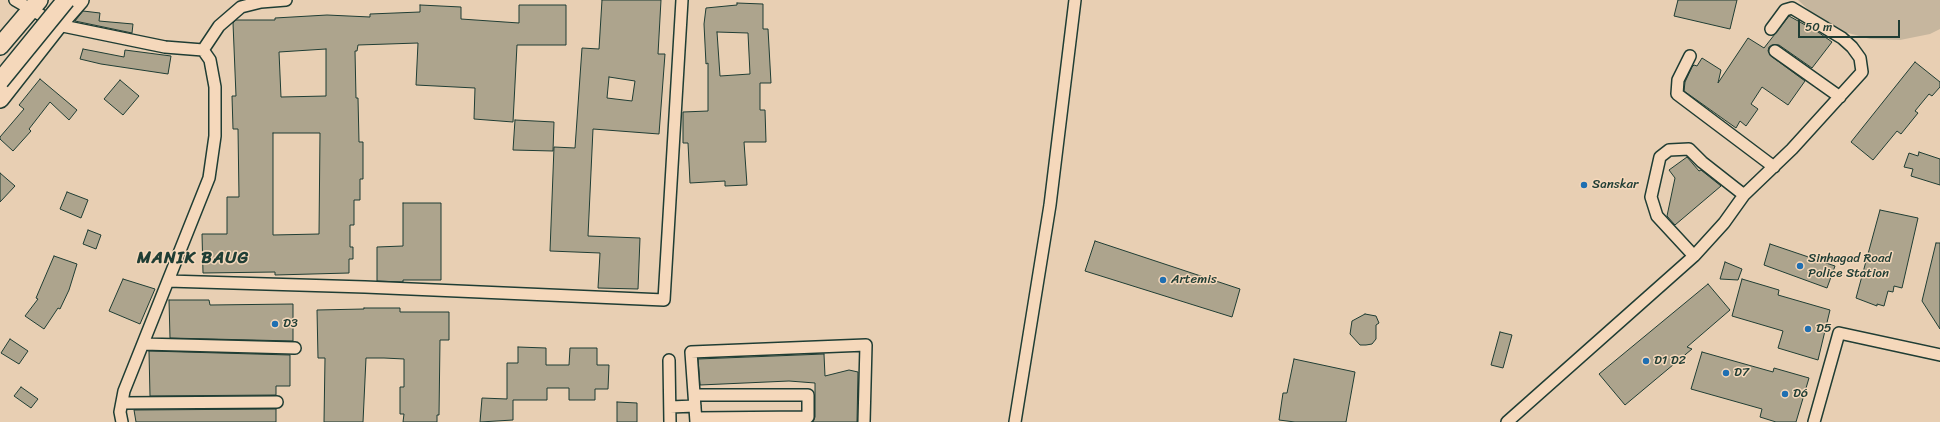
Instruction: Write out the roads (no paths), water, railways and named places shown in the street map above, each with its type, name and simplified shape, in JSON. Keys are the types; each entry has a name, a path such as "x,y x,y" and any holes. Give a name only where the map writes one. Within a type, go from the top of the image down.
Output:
{"main road":[{"path":"0,64 32,24 54,0"},
{"path":"0,81 66,0"},
{"path":"0,99 58,24 80,0"},
{"path":"0,45 36,4"}],"street":[{"path":"15,0 36,4 58,24 165,47 203,50"},
{"path":"203,50 219,26 241,7 261,2 286,0"},
{"path":"168,281 365,287 664,300 682,0"},
{"path":"1015,422 1050,205 1076,0"},
{"path":"1507,422 1694,256 1724,223 1744,195 1774,167 1862,72 1860,58 1852,47 1842,38 1792,8 1785,10 1771,29"},
{"path":"122,422 120,412 124,391 208,178 214,151 216,136 215,87 210,60 203,50"},
{"path":"1775,51 1840,96"},
{"path":"1690,56 1678,80 1677,94 1774,167"},
{"path":"1694,256 1657,216 1652,197 1660,157 1669,150 1689,149 1702,162 1744,195"},
{"path":"1814,422 1839,333 1940,355"},
{"path":"143,344 295,348"},
{"path":"694,395 808,395 808,417 696,420 694,406 691,352 866,345 864,422"},
{"path":"669,360 670,422"},
{"path":"122,403 277,402"},
{"path":"670,407 694,406"}],"place":[{"name":"Sanskar","path":"1584,185"},
{"name":"Sinhagad Road Police Station","path":"1800,266"},
{"name":"Artemis","path":"1163,280"},
{"name":"D3","path":"275,324"},
{"name":"D5","path":"1808,329"},
{"name":"D1 D2","path":"1646,361"},
{"name":"D7","path":"1726,373"},
{"name":"D6","path":"1785,394"}],"district":[{"name":"MANIK BAUG","path":"193,259"}]}
